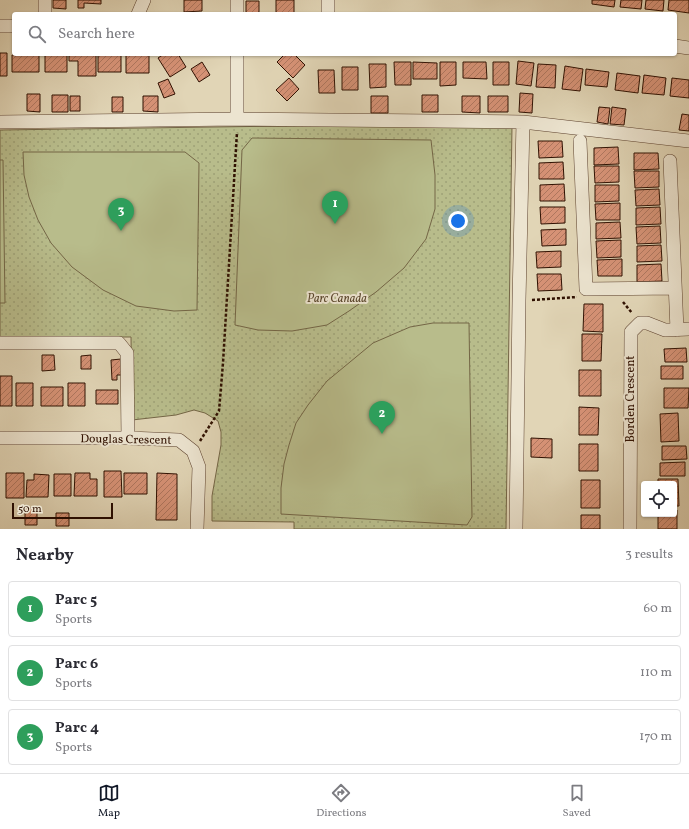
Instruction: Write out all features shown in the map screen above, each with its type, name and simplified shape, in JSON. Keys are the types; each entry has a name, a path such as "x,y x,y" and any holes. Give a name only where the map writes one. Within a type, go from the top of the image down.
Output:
{"street":[{"path":"45,0 45,12"},
{"path":"139,12 144,0"},
{"path":"237,0 237,12"},
{"path":"328,0 328,12"},
{"path":"0,26 12,26"},
{"path":"677,46 689,48"},
{"path":"237,56 237,119"},
{"path":"0,122 237,119 523,122 689,141"},
{"path":"516,529 523,122"},
{"path":"580,141 586,289 675,288"},
{"path":"640,323 647,323 665,330 683,329 675,288 670,161"},
{"name":"Borden Crescent","path":"630,529 631,332 640,323"},
{"path":"0,343 119,343 127,353 128,438"},
{"name":"Douglas Crescent","path":"0,438 128,438 179,440 193,451"},
{"path":"193,451 198,467 197,529"}],"path":[{"path":"193,451 219,411 237,119"},
{"path":"519,301 579,297"},
{"path":"621,300 640,323"}],"green space":[{"name":"Parc Canada","path":"428,124 512,126 506,529 294,529 294,522 212,521 212,496 221,445 221,432 218,421 205,413 194,410 176,415 132,420 131,337 0,337 0,130"},
{"path":"252,138 431,140 435,175 435,209 426,239 404,268 376,292 327,325 292,331 258,330 235,325 242,150"},
{"path":"23,152 185,152 199,163 197,310 174,311 136,306 103,290 72,267 51,243 38,220 29,197 24,175"},
{"path":"0,160 3,160 5,303 0,303"},
{"path":"433,323 469,323 472,517 467,525 281,514 281,488 284,464 296,423 327,381 373,343 410,327"}],"building":[{"path":"53,0 66,0 66,9 53,8"},
{"path":"78,0 101,0 101,4 84,3 84,8 78,8"},
{"path":"184,0 202,0 202,11 184,12"},
{"path":"276,0 294,0 294,12 276,12"},
{"path":"592,0 615,0 614,7 592,4"},
{"path":"621,0 642,0 641,9 620,7"},
{"path":"646,0 664,0 663,11 645,9"},
{"path":"669,0 689,0 689,13 668,10"},
{"path":"246,1 259,1 259,12 246,12"},
{"path":"0,53 7,53 7,76 0,76"},
{"path":"12,56 39,56 39,72 12,72"},
{"path":"45,56 67,56 67,72 45,72"},
{"path":"69,56 96,56 96,76 78,76 78,61 69,61"},
{"path":"98,56 121,56 121,72 98,72"},
{"path":"126,56 149,56 149,73 126,73"},
{"path":"161,56 179,56 186,67 170,77 158,58"},
{"path":"283,56 296,56 305,65 293,78 277,62"},
{"path":"518,61 534,63 531,86 516,84"},
{"path":"202,62 210,75 199,82 191,69"},
{"path":"394,62 411,62 411,85 395,85"},
{"path":"413,62 437,63 437,79 413,79"},
{"path":"440,62 456,62 456,85 440,86"},
{"path":"463,62 486,62 487,79 463,78"},
{"path":"493,62 509,62 509,85 493,85"},
{"path":"369,64 386,64 386,87 370,88"},
{"path":"538,64 556,65 555,88 536,87"},
{"path":"565,66 583,69 580,91 562,89"},
{"path":"342,67 358,67 358,90 342,90"},
{"path":"586,69 609,72 607,87 585,85"},
{"path":"318,70 334,70 335,93 319,93"},
{"path":"617,73 640,76 638,93 615,90"},
{"path":"644,75 666,78 664,95 642,93"},
{"path":"289,78 299,89 287,101 276,90"},
{"path":"672,78 689,80 689,98 670,96"},
{"path":"168,79 175,94 164,98 158,83"},
{"path":"520,93 533,94 532,113 519,112"},
{"path":"27,94 40,94 40,112 27,111"},
{"path":"52,95 68,95 68,112 52,112"},
{"path":"422,95 438,95 438,112 422,112"},
{"path":"70,96 80,96 80,111 70,111"},
{"path":"143,96 158,96 158,112 143,111"},
{"path":"371,96 388,96 388,113 371,113"},
{"path":"462,96 480,96 480,113 462,112"},
{"path":"488,96 508,96 508,112 488,112"},
{"path":"112,97 123,97 123,112 112,112"},
{"path":"599,107 610,108 608,124 597,122"},
{"path":"612,107 626,109 624,125 610,124"},
{"path":"682,114 689,115 689,131 679,130"},
{"path":"538,141 562,141 563,157 539,158"},
{"path":"618,147 619,164 594,165 594,148"},
{"path":"634,153 658,153 659,169 634,170"},
{"path":"563,162 564,179 539,179 539,163"},
{"path":"594,166 619,166 619,182 595,183"},
{"path":"634,171 659,171 659,187 635,188"},
{"path":"564,184 565,201 540,201 540,185"},
{"path":"595,185 619,185 619,201 595,202"},
{"path":"659,189 660,205 636,206 635,190"},
{"path":"620,203 620,220 596,220 595,204"},
{"path":"540,207 565,207 565,223 541,224"},
{"path":"660,207 661,224 636,225 636,208"},
{"path":"620,222 621,238 596,239 596,223"},
{"path":"660,226 661,243 637,244 636,227"},
{"path":"566,229 566,245 542,246 541,230"},
{"path":"621,240 621,257 597,258 596,241"},
{"path":"661,245 662,261 637,262 637,246"},
{"path":"561,251 561,267 537,268 536,252"},
{"path":"622,259 622,276 598,276 597,260"},
{"path":"661,264 662,281 637,282 637,265"},
{"path":"537,274 561,274 562,290 538,291"},
{"path":"584,304 603,304 603,332 583,331"},
{"path":"582,334 602,334 601,361 582,361"},
{"path":"686,348 687,362 665,362 664,349"},
{"path":"42,355 54,355 55,370 42,371"},
{"path":"91,355 91,369 81,369 81,356"},
{"path":"121,359 122,375 117,375 117,380 112,380 111,360"},
{"path":"661,366 683,366 683,379 661,379"},
{"path":"579,370 601,370 601,396 579,396"},
{"path":"0,376 12,376 12,406 0,406"},
{"path":"16,383 33,383 33,406 16,406"},
{"path":"68,383 85,383 85,406 68,406"},
{"path":"41,387 63,387 63,406 41,406"},
{"path":"664,388 689,388 688,408 664,408"},
{"path":"96,390 118,390 118,404 96,404"},
{"path":"579,407 599,408 598,435 579,435"},
{"path":"678,413 679,441 661,442 660,414"},
{"path":"531,438 552,439 552,458 531,457"},
{"path":"579,444 598,444 598,471 579,471"},
{"path":"662,446 686,446 687,459 662,460"},
{"path":"685,462 685,476 660,476 660,463"},
{"path":"104,471 121,471 122,497 104,497"},
{"path":"6,473 24,473 24,498 6,498"},
{"path":"75,473 90,473 90,479 97,479 97,496 74,496"},
{"path":"124,473 147,473 147,494 124,494"},
{"path":"157,473 177,474 177,520 156,520"},
{"path":"34,474 49,475 48,497 26,497 27,480 34,480"},
{"path":"54,474 71,474 71,496 54,496"},
{"path":"658,479 678,479 679,506 677,506 677,481 658,481"},
{"path":"581,480 600,480 600,508 581,508"},
{"path":"25,508 37,508 37,525 25,525"},
{"path":"56,513 69,513 69,526 56,526"},
{"path":"581,515 600,515 600,529 581,529"},
{"path":"658,517 677,517 677,529 658,529"}],"place":[{"name":"Parc 5","path":"335,224"},
{"name":"Parc 4","path":"121,231"},
{"name":"Parc 6","path":"382,434"}]}
